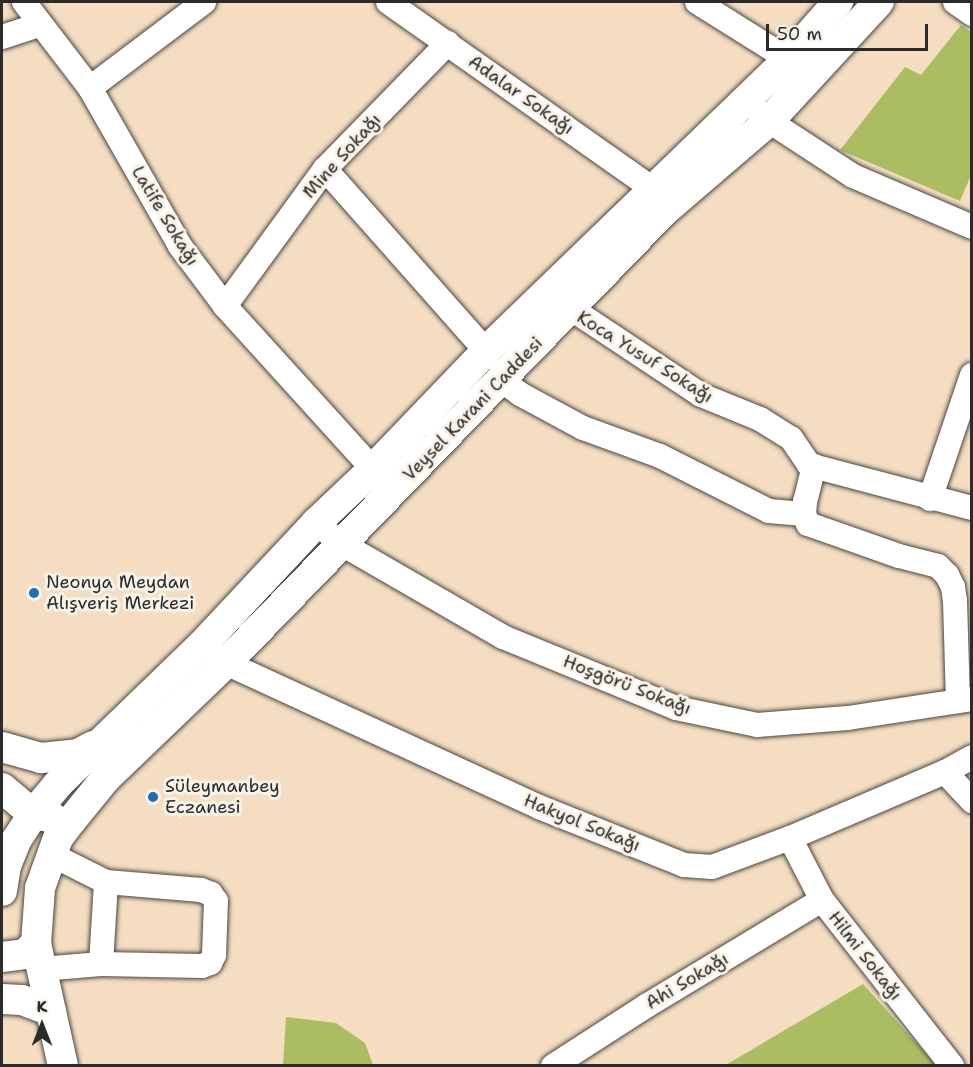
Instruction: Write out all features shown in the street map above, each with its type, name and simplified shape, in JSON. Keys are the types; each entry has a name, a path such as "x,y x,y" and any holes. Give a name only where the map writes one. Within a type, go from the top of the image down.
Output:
{"main road":[{"name":"Veysel Karani Caddesi","path":"63,1065 38,956 40,888 58,838 106,778 226,663 501,380 559,302 652,189 788,59 838,2"},
{"name":"Veysel Karani Caddesi","path":"4,878 17,839 33,814 57,785 201,646 316,523 373,469 486,351 559,302 769,121 879,2"},
{"path":"2,748 25,755 50,758 78,753 101,743"},
{"path":"2,748 57,785 71,821"},
{"path":"2,788 33,814 71,821"},
{"path":"2,811 7,840 4,878"},
{"path":"2,957 25,954 38,956"},
{"path":"2,999 22,1000 51,1011"}],"street":[{"name":"Latife Sokağı","path":"24,2 90,88 180,246 225,306 373,469"},
{"path":"90,88 204,2"},
{"name":"Adalar Sokağı","path":"388,2 652,189"},
{"path":"697,2 788,59"},
{"path":"955,2 972,14"},
{"path":"2,36 40,25"},
{"name":"Mine Sokağı","path":"225,306 325,169 448,43"},
{"path":"745,100 769,121 853,176 972,227"},
{"path":"325,169 486,351"},
{"name":"Koca Yusuf Sokağı","path":"559,302 701,395 760,419 791,438 809,465 814,466"},
{"path":"930,499 972,375"},
{"path":"501,380 520,394 584,428 660,456 769,511 804,514"},
{"path":"965,700 953,587 947,575 938,566 814,527 808,524 804,514 814,466 930,499 972,508"},
{"name":"Hoşgörü Sokağı","path":"316,523 342,544 503,637 676,708 757,725 848,718 965,700"},
{"name":"Hakyol Sokağı","path":"201,646 226,663 539,807 684,865 712,867 790,838 945,772 972,758"},
{"path":"945,772 972,801"},
{"name":"Hilmi Sokağı","path":"790,838 822,900 952,1065"},
{"path":"38,956 101,964 202,966 210,963 214,955 216,901 211,894 201,890 106,882 52,855"},
{"path":"101,964 106,882"},
{"name":"Ahi Sokağı","path":"553,1065 822,900"}],"green space":[{"path":"961,25 971,32 972,173 960,201 840,150 905,67 921,75"},
{"path":"863,984 937,1066 724,1066"},
{"path":"286,1017 336,1023 365,1043 373,1065 283,1065"}],"place":[{"name":"Neonya Meydan Alışveriş Merkezi","path":"34,593"},
{"name":"Süleymanbey Eczanesi","path":"153,797"}]}
